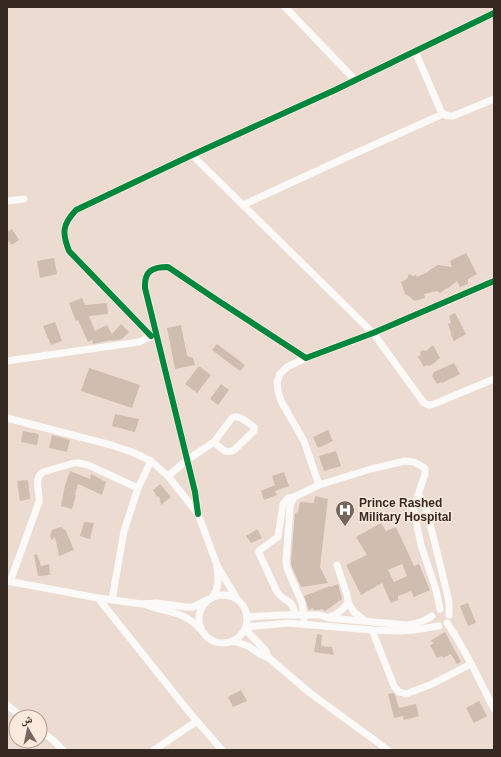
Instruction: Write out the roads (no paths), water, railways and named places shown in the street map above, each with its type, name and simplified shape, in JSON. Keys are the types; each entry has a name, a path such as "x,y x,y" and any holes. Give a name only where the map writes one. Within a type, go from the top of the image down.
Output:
{"street":[{"path":"285,7 355,80"},
{"path":"153,335 69,251 65,240 64,229 69,218 76,210 355,80 494,13"},
{"path":"415,51 443,114 453,116 494,99"},
{"path":"243,205 443,114"},
{"path":"192,155 373,333 424,403 429,405 434,404 494,379"},
{"path":"7,201 24,198"},
{"path":"142,604 154,609 182,615 192,621 210,640 218,643 233,641 240,636 246,628 246,610 217,565 198,514 195,492 187,460 153,335 145,280 147,275 152,269 168,266 306,358"},
{"path":"319,486 304,441 281,401 277,382 280,374 287,367 306,358 373,333 494,281"},
{"path":"7,361 139,342 153,335"},
{"path":"168,476 187,460 214,442 235,416 254,427 253,432 231,452 225,452 214,442"},
{"path":"7,418 110,445 151,460 168,476 198,514"},
{"path":"112,600 124,531 138,488 151,460"},
{"path":"295,615 294,607 288,601 280,597 277,592 259,553 261,549 278,537 283,504 288,498 294,497 319,486 371,469 405,461 414,462 425,469 425,474 413,506 421,545 436,590 440,609"},
{"path":"138,488 88,465 79,463 67,465 40,474 38,480 40,494 39,502 8,581 98,598 142,604 156,603 186,607 199,604 221,594 230,595 237,598"},
{"path":"246,628 281,623 304,623 372,630 401,631 442,626 447,623 449,618 449,603 425,503 418,495"},
{"path":"294,497 290,506 286,562 287,568 302,603 304,623"},
{"path":"200,629 198,621 199,613 202,606 216,591 218,586 217,565"},
{"path":"337,565 348,602 354,612 364,621"},
{"path":"98,598 222,750"},
{"path":"329,618 340,612 348,602"},
{"path":"247,617 264,615 320,615 329,618 414,624 422,622 432,616 435,611 440,609 446,611 449,615"},
{"path":"432,616 434,624 439,626"},
{"path":"447,623 471,664 494,709"},
{"path":"246,628 265,650 269,658"},
{"path":"372,630 394,686 399,692 406,694 432,684 471,664"},
{"path":"233,641 248,646 269,658 310,693 388,750"},
{"path":"154,750 197,721"},
{"path":"48,736 63,750"}],"place":[{"name":"Prince Rashed Military Hospital","path":"345,527"}]}
